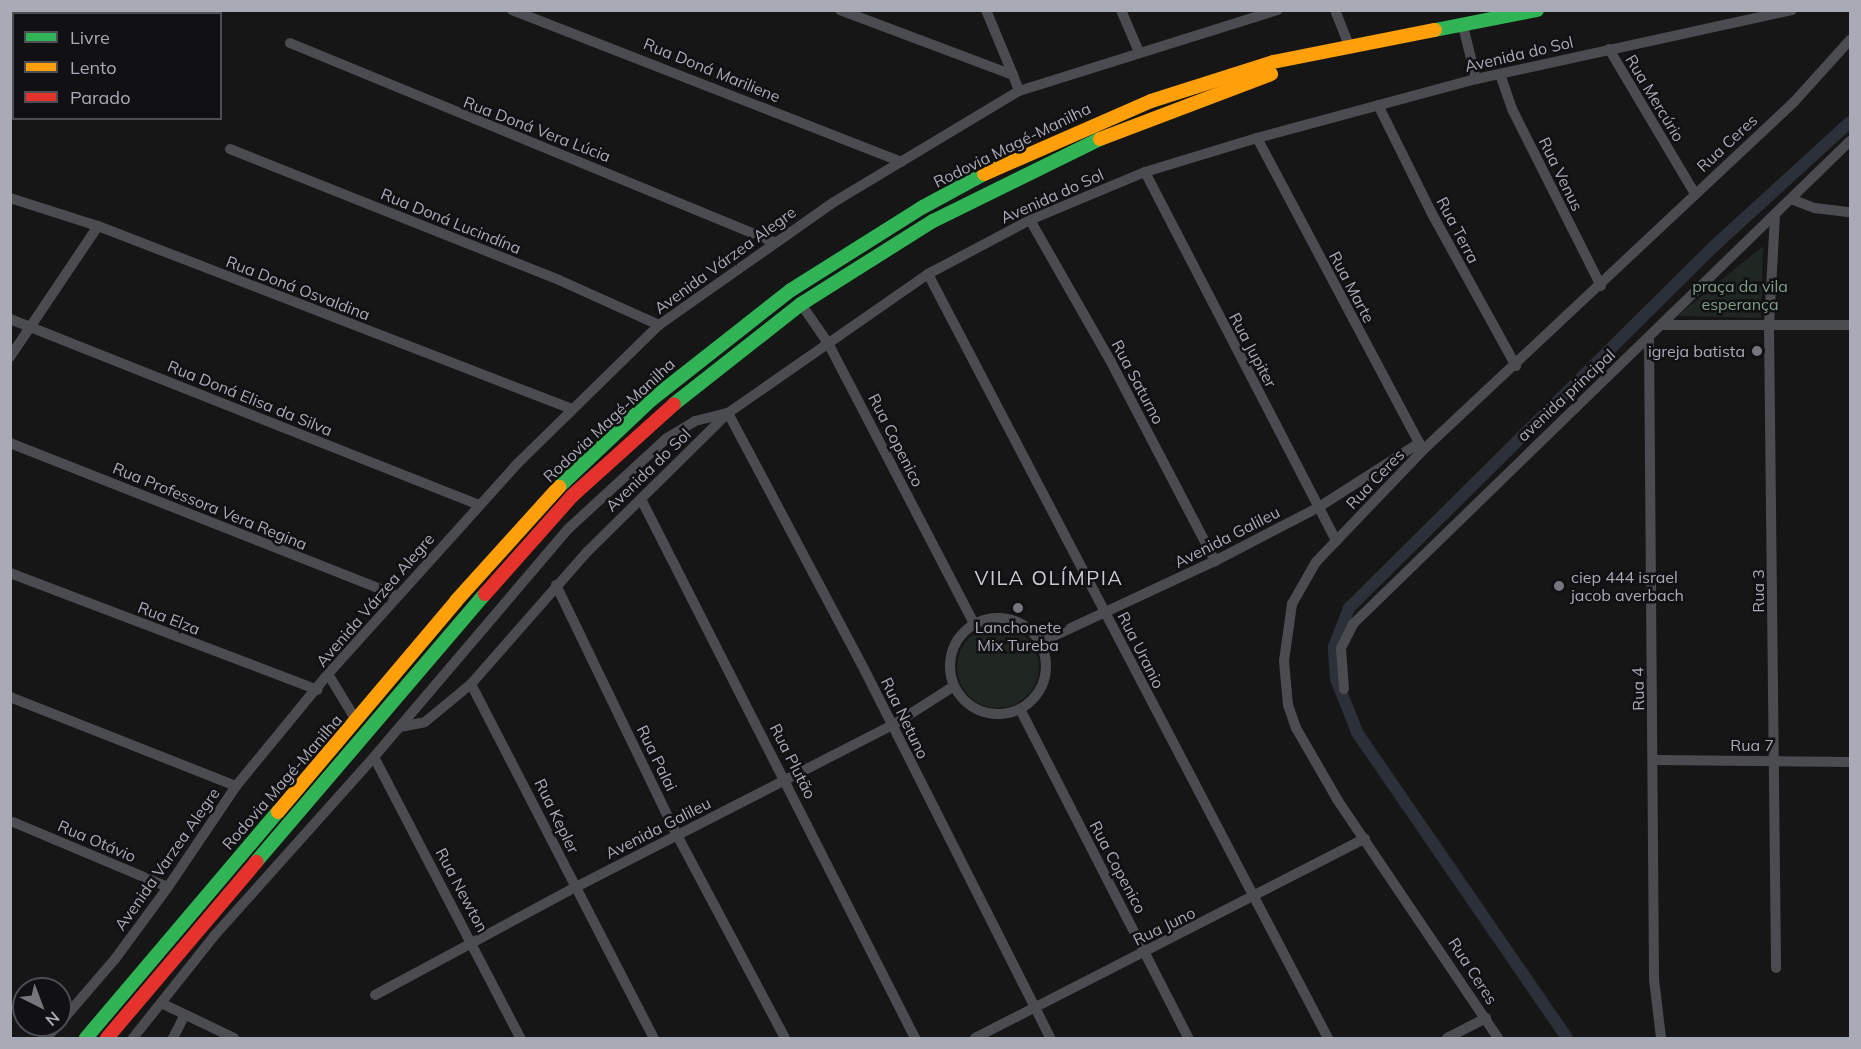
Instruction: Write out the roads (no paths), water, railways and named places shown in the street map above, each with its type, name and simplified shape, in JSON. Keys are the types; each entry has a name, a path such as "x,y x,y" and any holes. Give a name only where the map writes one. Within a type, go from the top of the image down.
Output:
{"highway":[{"name":"Rodovia Magé-Manilha","path":"86,1038 356,720 561,485 651,400 791,290 923,207 1061,137 1225,75 1537,10"},
{"name":"Rodovia Magé-Manilha","path":"107,1038 469,612 572,496 662,413 801,304 876,254 1003,183 1104,137 1322,54"}],"street":[{"name":"Rua Doná Mariliene","path":"512,10 901,162"},
{"path":"840,10 1013,75"},
{"path":"863,10 868,21"},
{"path":"986,10 1019,91"},
{"path":"1121,10 1139,52"},
{"name":"Avenida Várzea Alegre","path":"236,786 318,690 328,674 479,505 572,409 659,325 774,242 1019,91 1252,14 1278,10"},
{"path":"1335,10 1350,48"},
{"name":"Avenida do Sol","path":"471,684 556,585 728,412 928,274 1030,220 1145,172 1257,138 1476,79 1792,10"},
{"path":"1463,26 1476,79"},
{"name":"Rua Ceres","path":"1498,1038 1365,838 1296,728 1286,681 1286,623 1292,604 1316,562 1421,447 1516,366 1601,286 1794,102 1851,40"},
{"name":"Rua Doná Vera Lúcia","path":"290,43 774,242"},
{"name":"Rua Mercúrio","path":"1609,49 1695,194"},
{"name":"Rua Venus","path":"1500,74 1517,119 1601,286"},
{"name":"Rua Terra","path":"1378,105 1431,212 1516,366"},
{"name":"Rua Marte","path":"1257,138 1421,447"},
{"name":"avenida principal","path":"1344,689 1341,648 1353,624 1851,141"},
{"name":"Rua Doná Lucindína","path":"230,149 559,280 659,325"},
{"name":"Rua Jupiter","path":"1145,172 1336,541"},
{"name":"Rua Doná Osvaldina","path":"10,198 98,226 572,409"},
{"path":"1791,199 1815,208 1851,212"},
{"name":"Rua 3","path":"1775,214 1769,327 1776,968"},
{"name":"Rua Saturno","path":"1030,220 1111,362 1215,561"},
{"path":"10,357 98,226"},
{"name":"Rua Uranio","path":"928,274 1328,1038"},
{"name":"Rua Copenico","path":"801,304 828,343 975,624"},
{"name":"Rua Doná Elisa da Silva","path":"10,319 479,505"},
{"path":"1663,325 1769,327 1851,325"},
{"name":"Rua 4","path":"1649,338 1654,979 1661,1038"},
{"path":"133,1038 214,936 400,727 517,585 594,503 682,428 728,412"},
{"name":"Rua Netuno","path":"728,412 893,725 1050,1038"},
{"name":"Rua Professora Vera Regina","path":"10,443 398,596"},
{"name":"Avenida Galileu","path":"1041,642 1215,561 1318,507 1421,447"},
{"name":"Rua Plutão","path":"641,499 787,780 915,1038"},
{"name":"Rua Elza","path":"10,573 318,690"},
{"name":"Rua Palai","path":"556,585 677,835 785,1038"},
{"path":"993,618 1012,620 1029,628 1041,642 1047,659 1046,677 1040,689 1020,710 1008,715 986,714 967,704 954,686 953,651 965,632 975,624 993,618"},
{"path":"328,674 356,720"},
{"path":"400,727 425,722 471,684"},
{"name":"Rua Kepler","path":"471,684 574,888 654,1038"},
{"name":"Avenida Galileu","path":"375,995 472,941 893,725 954,686"},
{"name":"Avenida Varzea Alegre","path":"10,697 236,786 168,887 115,959 72,1009"},
{"name":"Rua Copenico","path":"1020,710 1146,952 1188,1038"},
{"name":"Rua Newton","path":"374,757 472,941 520,1038"},
{"name":"Rua 7","path":"1654,760 1851,762"},
{"name":"Rua Otávio","path":"13,822 168,887"},
{"name":"Rua Juno","path":"975,1038 1255,898 1365,838"},
{"path":"161,1003 234,1038"},
{"path":"173,1038 184,1016"},
{"path":"1447,1038 1486,1018"}],"waterway":[{"path":"1567,1038 1357,732 1336,679 1334,647 1349,608 1712,248 1850,122"}],"place":[{"name":"igreja batista","path":"1757,351"},
{"name":"ciep 444 israel jacob averbach","path":"1559,586"},
{"name":"Lanchonete Mix Tureba","path":"1018,608"}],"district":[{"name":"VILA OLÍMPIA","path":"1049,577"}],"park label":[{"name":"praça da vila esperança","path":"1740,295"}]}
